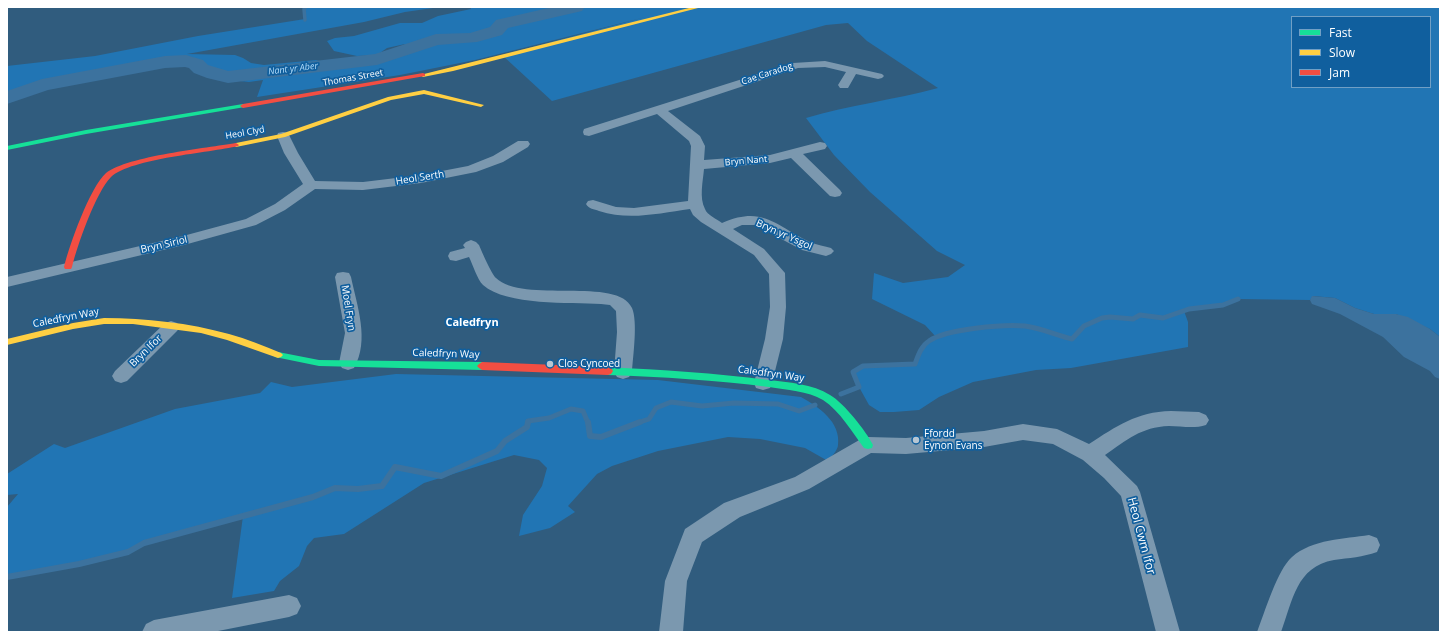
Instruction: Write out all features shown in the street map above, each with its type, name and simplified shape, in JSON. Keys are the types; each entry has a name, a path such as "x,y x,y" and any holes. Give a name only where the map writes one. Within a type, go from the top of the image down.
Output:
{"street":[{"name":"Thomas Street","path":"7,148 86,132 332,92 445,71 502,58 699,7"},
{"name":"Cae Caradog","path":"589,132 797,65 826,64 878,76"},
{"path":"844,85 853,70"},
{"name":"Heol Clyd","path":"68,267 70,257 85,219 104,180 112,173 143,162 283,136 380,100 424,92 481,105"},
{"path":"659,110 695,140 698,146 696,204 698,212 720,229 759,252 777,273 778,307 774,339 763,383"},
{"path":"283,136 291,153 311,185"},
{"name":"Heol Serth","path":"311,185 326,184 362,186 421,179 471,169 498,159 523,144"},
{"name":"Bryn Nant","path":"697,165 758,161 820,146"},
{"path":"794,153 835,193"},
{"name":"Bryn Siriol","path":"7,282 192,238 252,222 280,207 311,185"},
{"path":"593,204 614,211 634,212 696,204"},
{"name":"Bryn yr Ysgol","path":"720,229 739,221 756,220 767,224 807,247 826,251"},
{"path":"456,256 473,248 490,281 509,292 529,296 601,298 615,301 624,309 626,332 623,372"},
{"name":"Moel Fryn","path":"343,277 354,333 348,363"},
{"name":"Caledfryn Way","path":"7,342 73,326 104,321 133,321 201,330 229,337 276,355 296,360 319,363 434,364 675,374 763,383 808,390 826,397 845,415 868,445"},
{"name":"Bryn Ifor","path":"121,376 171,327"},
{"path":"1090,454 1142,422 1162,419 1198,420"},
{"name":"Heol Cwm Ifor","path":"868,445 914,445 984,439 1023,432 1057,437 1090,454 1111,472 1130,492 1168,632"},
{"path":"671,632 676,581 693,536 732,510 802,483 868,445"},
{"path":"1269,632 1293,573 1302,563 1322,553 1369,545"},
{"path":"154,632 289,606"}],"shaded area":[{"path":"306,7 440,7 405,12 364,22 187,54 235,55 251,63 264,65 316,60 330,65 377,59 395,53 405,44 387,48 377,55 357,56 334,51 327,41 335,38 354,36 400,23 422,23 438,16 471,9 470,7 1440,7 1440,337 1430,329 1396,314 1374,314 1355,308 1335,298 1313,296 1310,300 1238,299 1223,305 1184,311 1188,322 1188,347 1071,368 1036,370 973,382 939,397 919,410 880,412 869,405 853,372 863,366 915,364 926,345 937,338 925,325 872,299 874,273 903,283 948,277 965,265 937,251 870,192 834,155 806,118 938,88 867,41 848,23 826,25 552,101 502,55 646,17 475,60 400,75 257,97 263,80 249,82 240,81 236,76 214,74 201,69 190,62 170,61 39,86 7,98 7,66 95,56 198,36 305,19 304,9"},
{"path":"1312,296 1335,298 1355,308 1374,314 1396,314 1408,317 1430,329 1440,337 1440,379 1435,377 1430,371 1404,357 1383,337 1340,314 1312,304 1310,300"},
{"path":"396,374 658,380 801,397 815,405 832,422 838,437 838,447 828,461 805,448 760,439 728,437 658,451 612,466 597,474 568,506 575,512 550,528 519,536 523,515 542,486 547,468 539,460 514,455 424,483 344,534 314,538 307,546 299,566 280,581 274,591 232,598 243,516 144,543 128,552 7,577 7,507 18,494 7,495 7,474 54,444 65,448 175,409 260,393 271,382 292,387"}],"waterway":[{"path":"305,20 304,9 306,7"},
{"name":"Nant yr Aber","path":"7,98 42,85 165,62 186,61 196,64 201,69 214,74 228,77 377,59 436,40 471,38 496,31 502,24 576,7"},
{"path":"841,394 859,387 853,372 863,366 915,364 920,351 926,343 948,333 976,328 1025,326 1037,328 1072,339 1084,326 1102,318 1110,317 1133,319 1140,315 1163,318 1189,309 1223,305 1238,299"},
{"path":"640,422 649,419 656,408 671,402 702,406 734,403 778,404 799,411 815,405"},
{"path":"528,422 549,418 571,409 583,411 588,423"},
{"path":"7,577 79,564 128,552 144,543 313,497 335,488 358,489 382,486 395,467 441,476 497,451 505,441 527,427 528,422"},
{"path":"588,422 590,436 601,437 640,422"}],"traffic: fast":[{"path":"7,148 86,132 243,106"},
{"path":"278,355 319,363 482,366"},
{"path":"608,371 736,380 809,390 821,394 832,401 868,445"}],"traffic: slow":[{"path":"423,75 453,69 699,7"},
{"path":"236,145 283,136 390,98 424,92 481,105"},
{"path":"7,342 73,326 104,321 133,321 201,330 229,337 278,355"}],"traffic: jam":[{"path":"243,106 423,75"},
{"path":"68,267 79,233 91,204 109,175 119,169 134,164 189,152 236,145"},
{"path":"482,366 608,371"}],"place":[{"name":"Clos Cyncoed","path":"550,364"},
{"name":"Ffordd Eynon Evans","path":"916,440"}],"district":[{"name":"Caledfryn","path":"472,323"}]}
